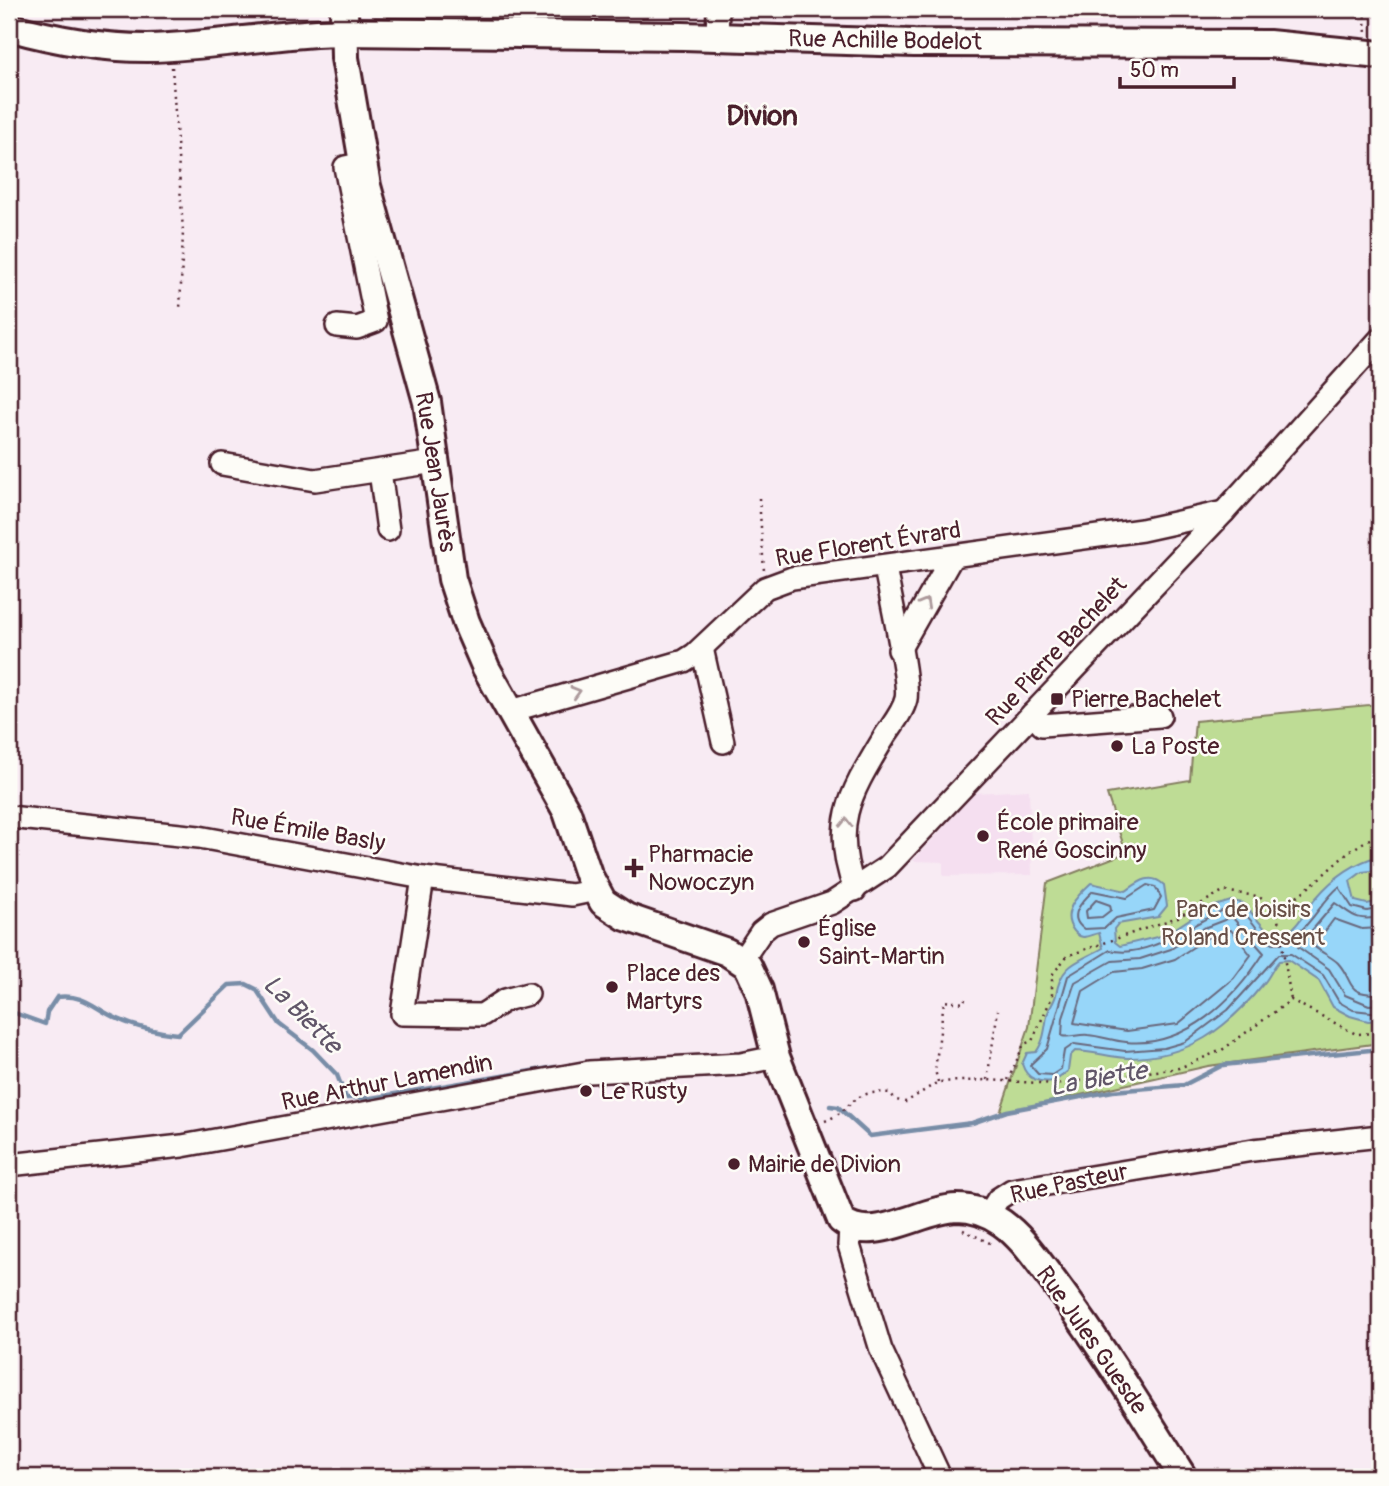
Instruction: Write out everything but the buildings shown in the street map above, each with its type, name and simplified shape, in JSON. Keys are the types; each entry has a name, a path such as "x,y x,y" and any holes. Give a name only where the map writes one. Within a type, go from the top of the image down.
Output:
{"main road":[{"name":"Rue Achille Bodelot","path":"9,27 71,43 120,48 170,46 307,32 345,20 915,43 1269,44 1380,55"},
{"name":"Rue Jean Jaurès","path":"345,20 345,58 375,218 416,357 452,579 466,622 510,711 567,811 596,890"},
{"path":"596,890 614,911 742,960 759,990 776,1057 828,1191 841,1220 850,1228"},
{"name":"Rue Pasteur","path":"850,1228 878,1228 940,1210 958,1208 988,1215"},
{"name":"Rue Jules Guesde","path":"988,1215 1026,1245 1073,1308 1183,1477"}],"street":[{"path":"717,36 718,9"},
{"path":"337,326 357,328 376,321 345,167 365,163"},
{"name":"Rue Pierre Bachelet","path":"742,960 761,932 771,924 822,908 855,890 887,867 1224,512 1380,339"},
{"path":"222,464 315,480 435,463"},
{"path":"380,471 388,530"},
{"name":"Rue Florent Évrard","path":"510,711 684,661 702,648 765,588 792,578 1142,530 1224,512"},
{"path":"899,650 951,557"},
{"path":"855,890 848,867 844,821 846,807 852,791 905,700 885,567"},
{"path":"702,648 723,741"},
{"path":"1032,715 1042,725 1160,716"},
{"name":"Rue Émile Basly","path":"9,817 199,837 423,878 572,895 596,890"},
{"path":"423,878 402,1014 482,1015 505,1000 527,994"},
{"name":"Rue Arthur Lamendin","path":"9,1165 181,1146 589,1072 741,1064 776,1057"},
{"name":"Rue Pasteur","path":"988,1215 998,1199 1012,1190 1253,1150 1380,1136"},
{"path":"850,1228 849,1245 881,1350 940,1477"}],"path":[{"path":"170,46 183,231 180,311"},
{"path":"759,498 765,588"},
{"path":"1276,908 1299,898 1341,860 1380,835"},
{"path":"1007,1081 1024,1044 1032,1041 1052,997 1052,975 1067,956 1178,917 1223,891 1257,896 1276,908"},
{"path":"1276,908 1291,1000"},
{"path":"938,1082 935,1070 944,1002 964,1003 965,999"},
{"path":"838,1116 842,1110 869,1091 890,1093 896,1100 906,1102 938,1082 987,1080 1056,1084 1179,1068 1222,1049 1291,1000"},
{"path":"1291,1000 1356,1034 1380,1033"},
{"path":"987,1080 998,1010"}],"shaded area":[{"name":"École primaire René Goscinny","path":"1029,790 1032,875 943,876 943,862 913,861 975,793"}],"green space":[{"name":"Parc de loisirs Roland Cressent","path":"1380,704 1380,1043 1208,1066 1000,1113 1029,1027 1047,883 1126,853 1107,794 1190,780 1195,721"}],"water":[{"path":"1380,856 1380,870 1362,872 1350,881 1355,901 1367,904 1380,901 1380,1020 1368,1021 1333,1007 1319,981 1288,960 1279,961 1264,983 1236,1014 1205,1038 1188,1046 1150,1057 1128,1058 1075,1051 1070,1056 1068,1071 1055,1081 1034,1079 1027,1074 1022,1064 1027,1053 1036,1052 1041,1044 1048,1013 1066,970 1103,948 1099,933 1079,936 1068,918 1072,905 1091,883 1126,891 1149,879 1164,885 1167,906 1158,917 1118,924 1114,929 1115,942 1120,946 1165,935 1205,909 1231,901 1243,903 1272,937 1287,933 1293,928 1316,898 1337,878 1362,862"}],"waterway":[{"name":"La Biette","path":"9,1011 45,1024 47,1012 57,997 75,998 133,1025 178,1034 229,985 246,984 256,989 279,1024 313,1050 337,1075 346,1098 371,1098 555,1067"},
{"name":"La Biette","path":"830,1106 838,1107 870,1136 972,1123 1007,1111 1113,1091 1184,1085 1223,1065 1380,1049"}],"place":[{"name":"Pierre Bachelet","path":"1057,699"},
{"name":"La Poste","path":"1117,746"},
{"name":"École primaire René Goscinny","path":"983,836"},
{"name":"Pharmacie Nowoczyn","path":"634,868"},
{"name":"Église Saint-Martin","path":"804,942"},
{"name":"Place des Martyrs","path":"612,987"},
{"name":"Le Rusty","path":"586,1091"},
{"name":"Mairie de Divion","path":"734,1164"}],"district":[{"name":"Divion","path":"762,115"}]}
